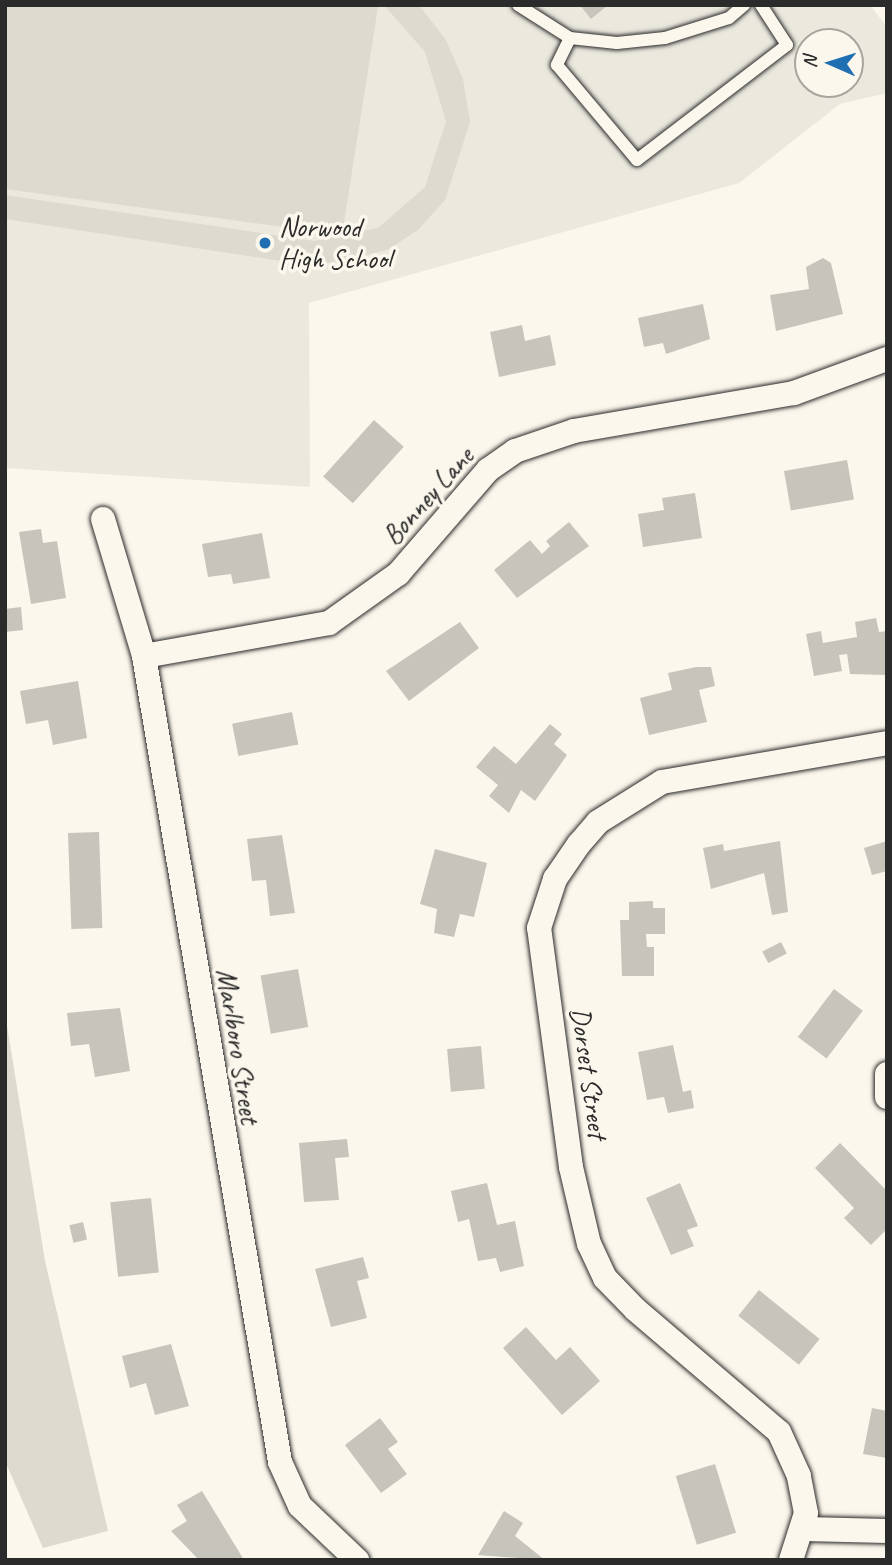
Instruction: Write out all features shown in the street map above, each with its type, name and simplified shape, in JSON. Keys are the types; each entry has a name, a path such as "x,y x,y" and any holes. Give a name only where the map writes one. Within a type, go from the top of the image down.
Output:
{"street":[{"name":"Bonney Lane","path":"144,656 329,623 398,574 488,470 515,451 574,431 794,393 887,359"},
{"name":"Marlboro Street","path":"103,519 144,656 280,1462 300,1506 356,1560"},
{"name":"Dorset Street","path":"805,1530 799,1476 779,1432 635,1309 605,1278 589,1244 571,1167 539,928 555,879 579,844 598,822 662,782 887,743"},
{"path":"887,1074 887,1097"},
{"path":"790,1560 805,1530 887,1531"}],"lane":[{"path":"517,5 570,38 665,38 729,18 744,5"},
{"path":"570,38 557,65 637,160 787,46 761,5"}],"shaded area":[{"name":"Norwood High School","path":"5,5 870,5 887,27 887,93 840,104 739,183 309,303 310,487 5,468"},
{"path":"5,5 378,7 342,235 5,189"},
{"path":"384,5 419,5 446,40 463,79 470,122 445,200 418,230 387,250 314,266 5,219 5,195 314,241 378,228 425,187 446,121 425,52"},
{"path":"5,1013 45,1261 108,1531 43,1548 5,1461"}],"building":[{"path":"580,5 608,5 591,19"},
{"path":"823,258 831,263 843,314 776,331 770,295 809,289 806,267"},
{"path":"703,304 710,339 666,354 663,343 644,347 638,318"},
{"path":"522,325 525,341 550,335 556,365 499,377 490,332"},
{"path":"374,420 404,447 353,503 323,476"},
{"path":"847,460 854,499 791,511 784,471"},
{"path":"695,493 702,538 643,547 638,514 664,510 662,498"},
{"path":"569,522 589,546 517,598 494,570 530,540 542,554 550,546 546,541"},
{"path":"41,529 43,543 57,541 66,598 31,604 19,532"},
{"path":"262,533 270,578 233,584 231,574 208,577 202,544"},
{"path":"21,607 23,630 5,632 5,609"},
{"path":"876,618 879,632 887,631 887,675 850,674 847,654 839,655 842,671 814,676 806,634 821,631 823,643 857,637 855,622"},
{"path":"460,622 479,648 409,701 386,671"},
{"path":"711,667 715,686 699,690 707,722 649,735 640,698 672,690 668,673"},
{"path":"78,681 87,738 53,745 48,720 26,724 20,691"},
{"path":"292,712 298,744 238,756 232,724"},
{"path":"550,724 562,734 554,744 567,755 535,801 521,790 509,813 489,796 498,785 476,767 494,746 516,764"},
{"path":"99,832 102,928 71,929 68,833"},
{"path":"282,835 295,913 270,916 266,880 252,881 247,839"},
{"path":"780,841 788,912 772,915 764,873 711,889 703,848 723,844 724,851"},
{"path":"887,841 887,871 872,875 864,848"},
{"path":"435,849 487,863 474,917 460,914 454,937 434,933 437,909 420,904"},
{"path":"653,901 653,908 665,908 665,934 646,934 647,947 654,947 654,976 622,976 620,920 629,920 629,902"},
{"path":"781,942 787,954 768,963 762,952"},
{"path":"298,969 308,1027 271,1034 261,976"},
{"path":"834,989 863,1011 827,1059 798,1037"},
{"path":"120,1008 130,1071 95,1077 89,1044 71,1046 67,1013"},
{"path":"673,1045 683,1092 691,1090 694,1108 668,1113 664,1097 647,1100 638,1052"},
{"path":"481,1046 485,1089 451,1092 447,1049"},
{"path":"347,1139 349,1157 335,1158 339,1200 304,1202 299,1143"},
{"path":"840,1143 887,1191 887,1229 871,1245 844,1218 854,1208 815,1168"},
{"path":"487,1183 497,1225 515,1221 524,1266 500,1272 496,1258 478,1261 469,1219 458,1222 451,1191"},
{"path":"680,1183 698,1226 687,1230 694,1246 671,1255 646,1198"},
{"path":"151,1198 159,1273 118,1277 110,1202"},
{"path":"83,1222 87,1240 73,1243 69,1225"},
{"path":"363,1257 369,1278 357,1281 367,1318 331,1327 315,1269"},
{"path":"759,1290 820,1339 799,1365 738,1316"},
{"path":"526,1327 556,1360 570,1347 600,1381 562,1415 503,1348"},
{"path":"171,1344 189,1406 155,1415 146,1383 130,1388 122,1356"},
{"path":"872,1408 887,1411 887,1458 863,1454"},
{"path":"380,1418 398,1442 388,1449 407,1474 381,1493 345,1445"},
{"path":"715,1464 736,1533 697,1545 676,1476"},
{"path":"202,1491 244,1560 199,1560 171,1531 187,1521 177,1505"},
{"path":"504,1511 523,1523 515,1536 545,1560 478,1555"}],"place":[{"name":"Norwood High School","path":"265,243"}]}
